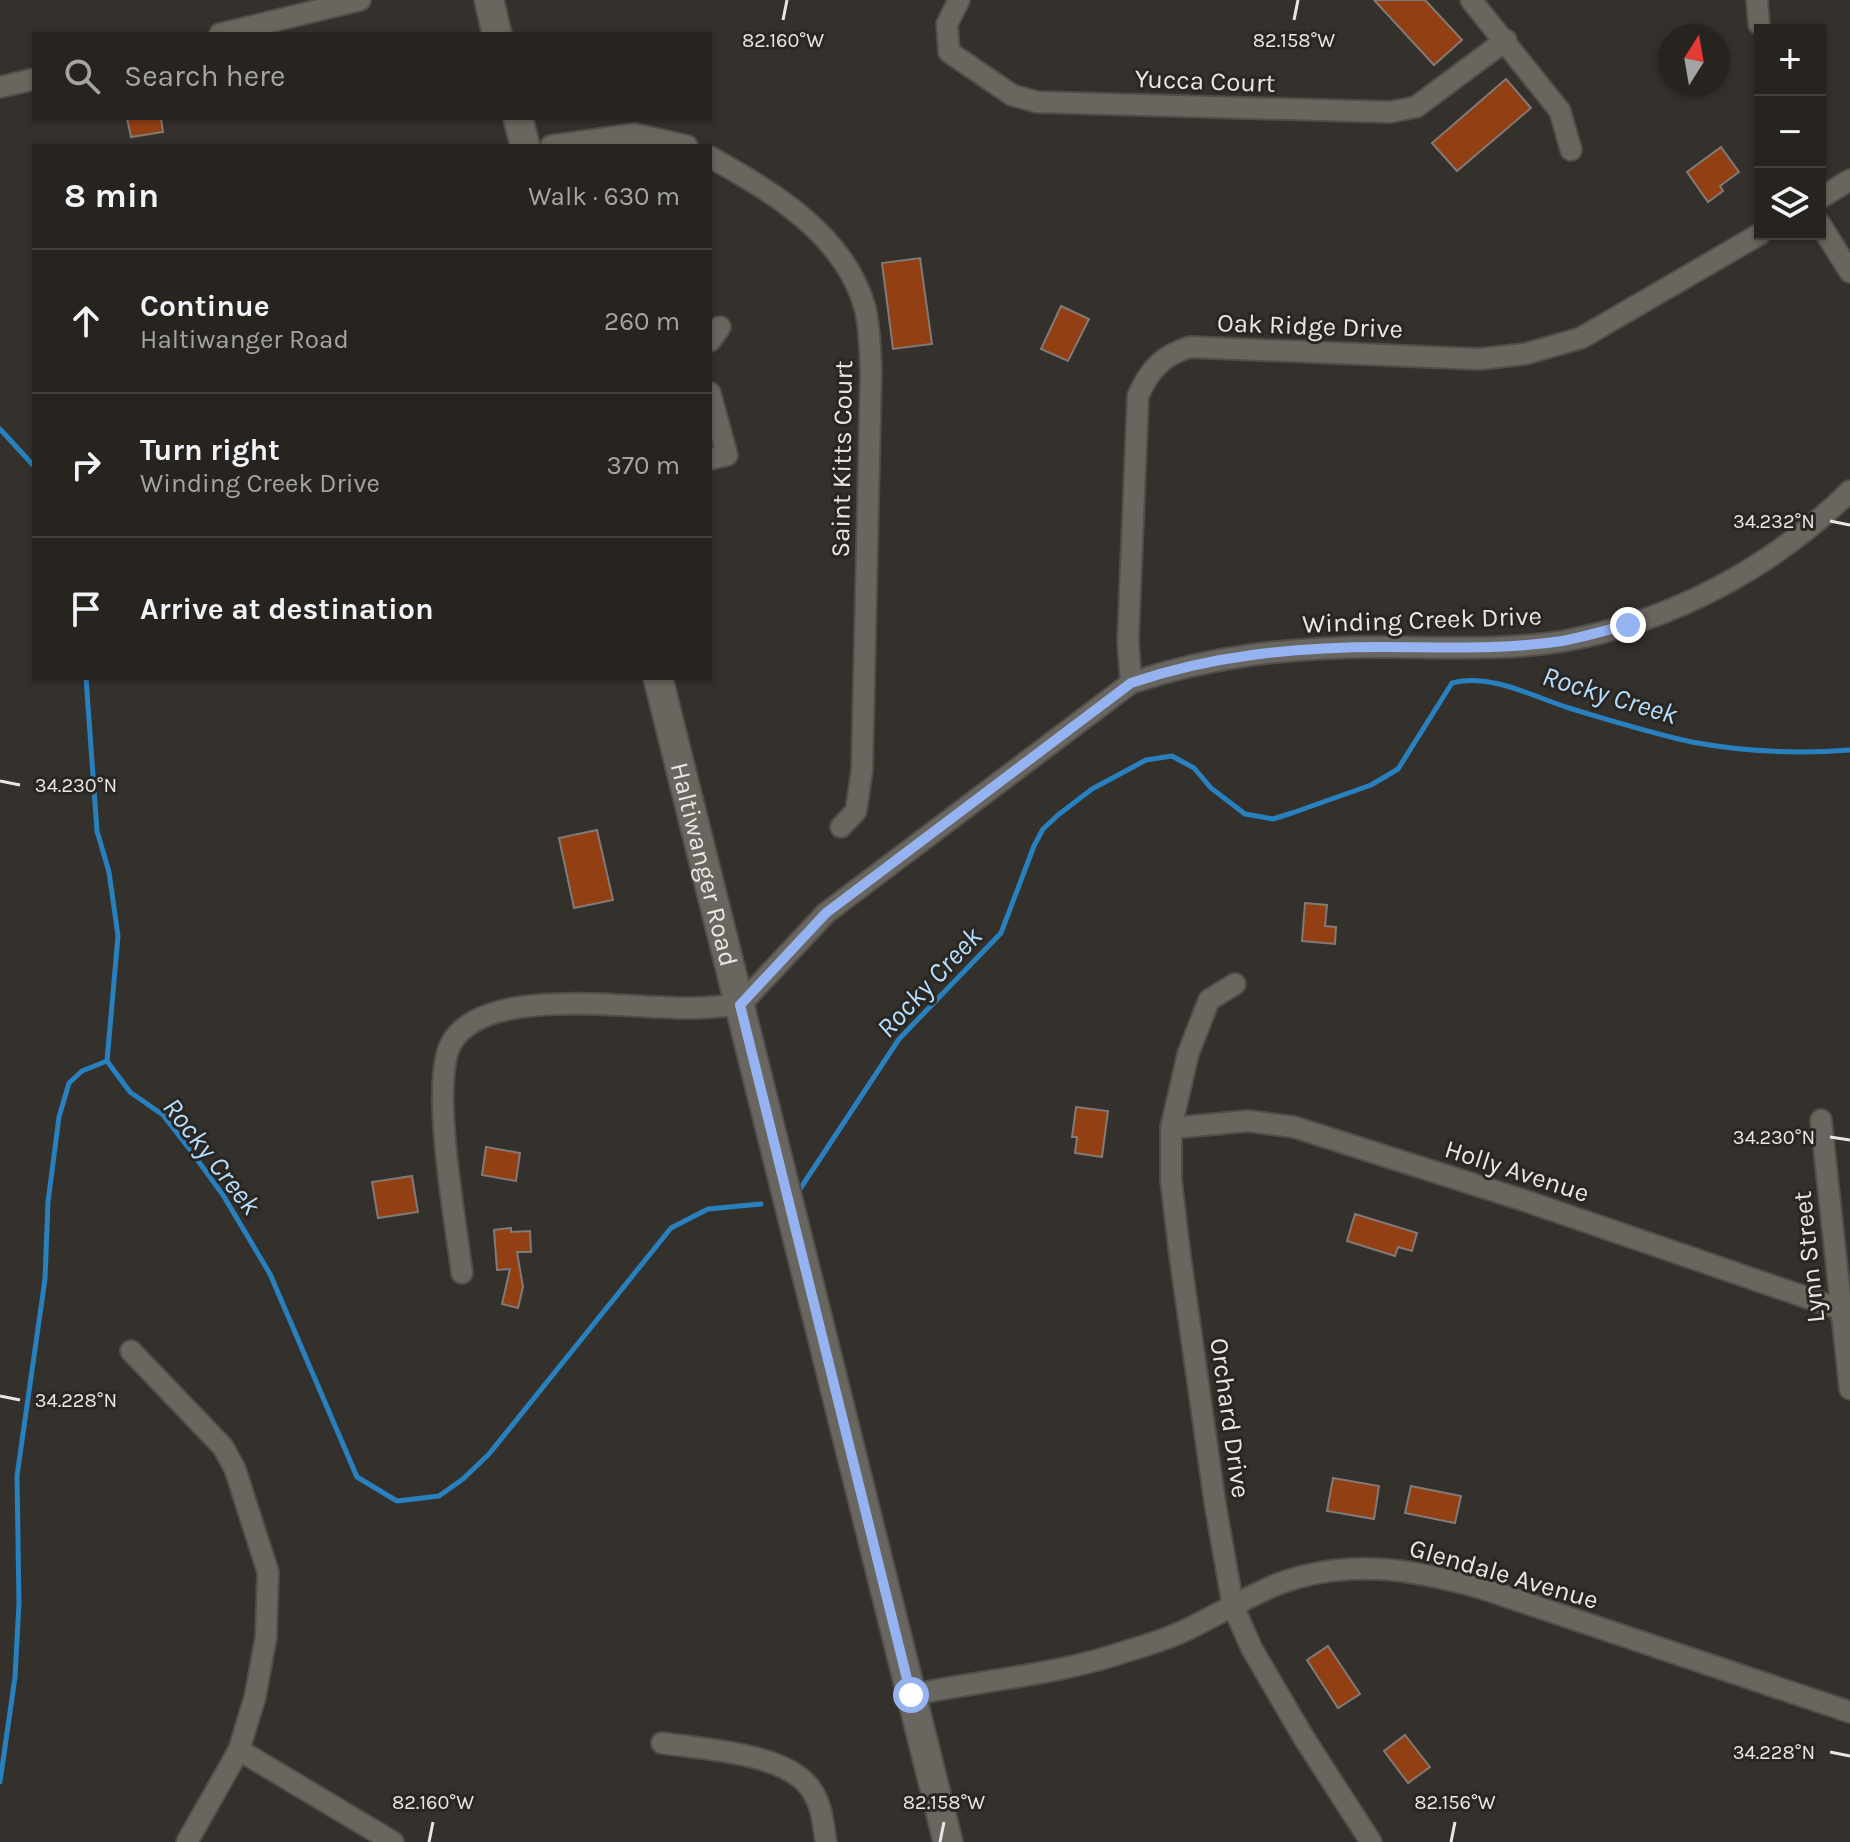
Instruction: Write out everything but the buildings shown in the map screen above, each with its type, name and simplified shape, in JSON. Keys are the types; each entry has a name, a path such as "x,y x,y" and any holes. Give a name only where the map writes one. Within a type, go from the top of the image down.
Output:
{"street":[{"path":"228,32 360,0"},
{"path":"489,0 497,32"},
{"name":"Yucca Court","path":"959,0 947,24 949,52 1012,95 1037,102 1390,112 1416,107 1506,40"},
{"path":"1471,0 1560,111 1571,150"},
{"path":"1757,0 1759,24"},
{"path":"0,87 32,79"},
{"path":"518,120 524,144"},
{"path":"565,144 635,134 678,144"},
{"name":"Saint Kitts Court","path":"712,158 793,210 835,248 853,276 865,310 871,370 862,770 856,811 841,827"},
{"path":"1826,194 1850,180"},
{"path":"1826,234 1850,272"},
{"name":"Oak Ridge Drive","path":"1131,683 1128,641 1138,396 1147,375 1170,353 1190,347 1479,359 1525,354 1581,338 1754,237"},
{"path":"712,400 727,455 712,459"},
{"name":"Winding Creek Drive","path":"740,1005 826,913 1131,683 1178,667 1245,654 1301,649 1506,646 1562,641 1628,625 1710,595 1828,513 1850,491"},
{"name":"Haltiwanger Road","path":"659,680 948,1842"},
{"name":"Orchard Drive","path":"1235,984 1209,1000 1188,1054 1171,1128 1171,1180 1180,1256 1233,1606 1273,1687 1371,1842"},
{"path":"462,1273 448,1153 445,1070 452,1041 470,1023 529,1006 587,1003 690,1009 740,1005"},
{"name":"Lynn Street","path":"1821,1120 1850,1389"},
{"name":"Holly Avenue","path":"1171,1128 1248,1121 1294,1127 1526,1201 1840,1309"},
{"path":"131,1351 223,1447 235,1469 264,1555 269,1591 266,1637 239,1750 187,1842"},
{"name":"Glendale Avenue","path":"911,1695 1064,1668 1124,1653 1186,1630 1276,1585 1328,1571 1376,1567 1427,1573 1850,1712"},
{"path":"662,1743 754,1757 795,1773 809,1786 821,1807 826,1842"},
{"path":"239,1750 393,1842"}],"waterway":[{"path":"0,429 32,464"},
{"path":"86,680 97,831 109,872 118,936 107,1061"},
{"name":"Rocky Creek","path":"798,1192 899,1039 1001,933 1043,829 1092,789 1146,760 1172,756 1194,768 1211,788 1245,814 1273,819 1371,785 1398,769 1452,683 1467,681 1497,683 1569,708 1692,742 1771,751 1850,750"},
{"name":"Rocky Creek","path":"107,1061 130,1092 163,1115 223,1195 270,1274 357,1477 397,1501 439,1496 463,1479 489,1454 671,1228 708,1209 761,1204"},
{"name":"Rocky Creek","path":"0,1782 15,1677 19,1603 17,1476 45,1279 48,1202 59,1117 69,1083 82,1071 107,1061"}],"route":[{"path":"911,1695 740,1005 826,913 1131,683 1178,667 1245,654 1301,649 1506,646 1562,641 1628,625"}]}
